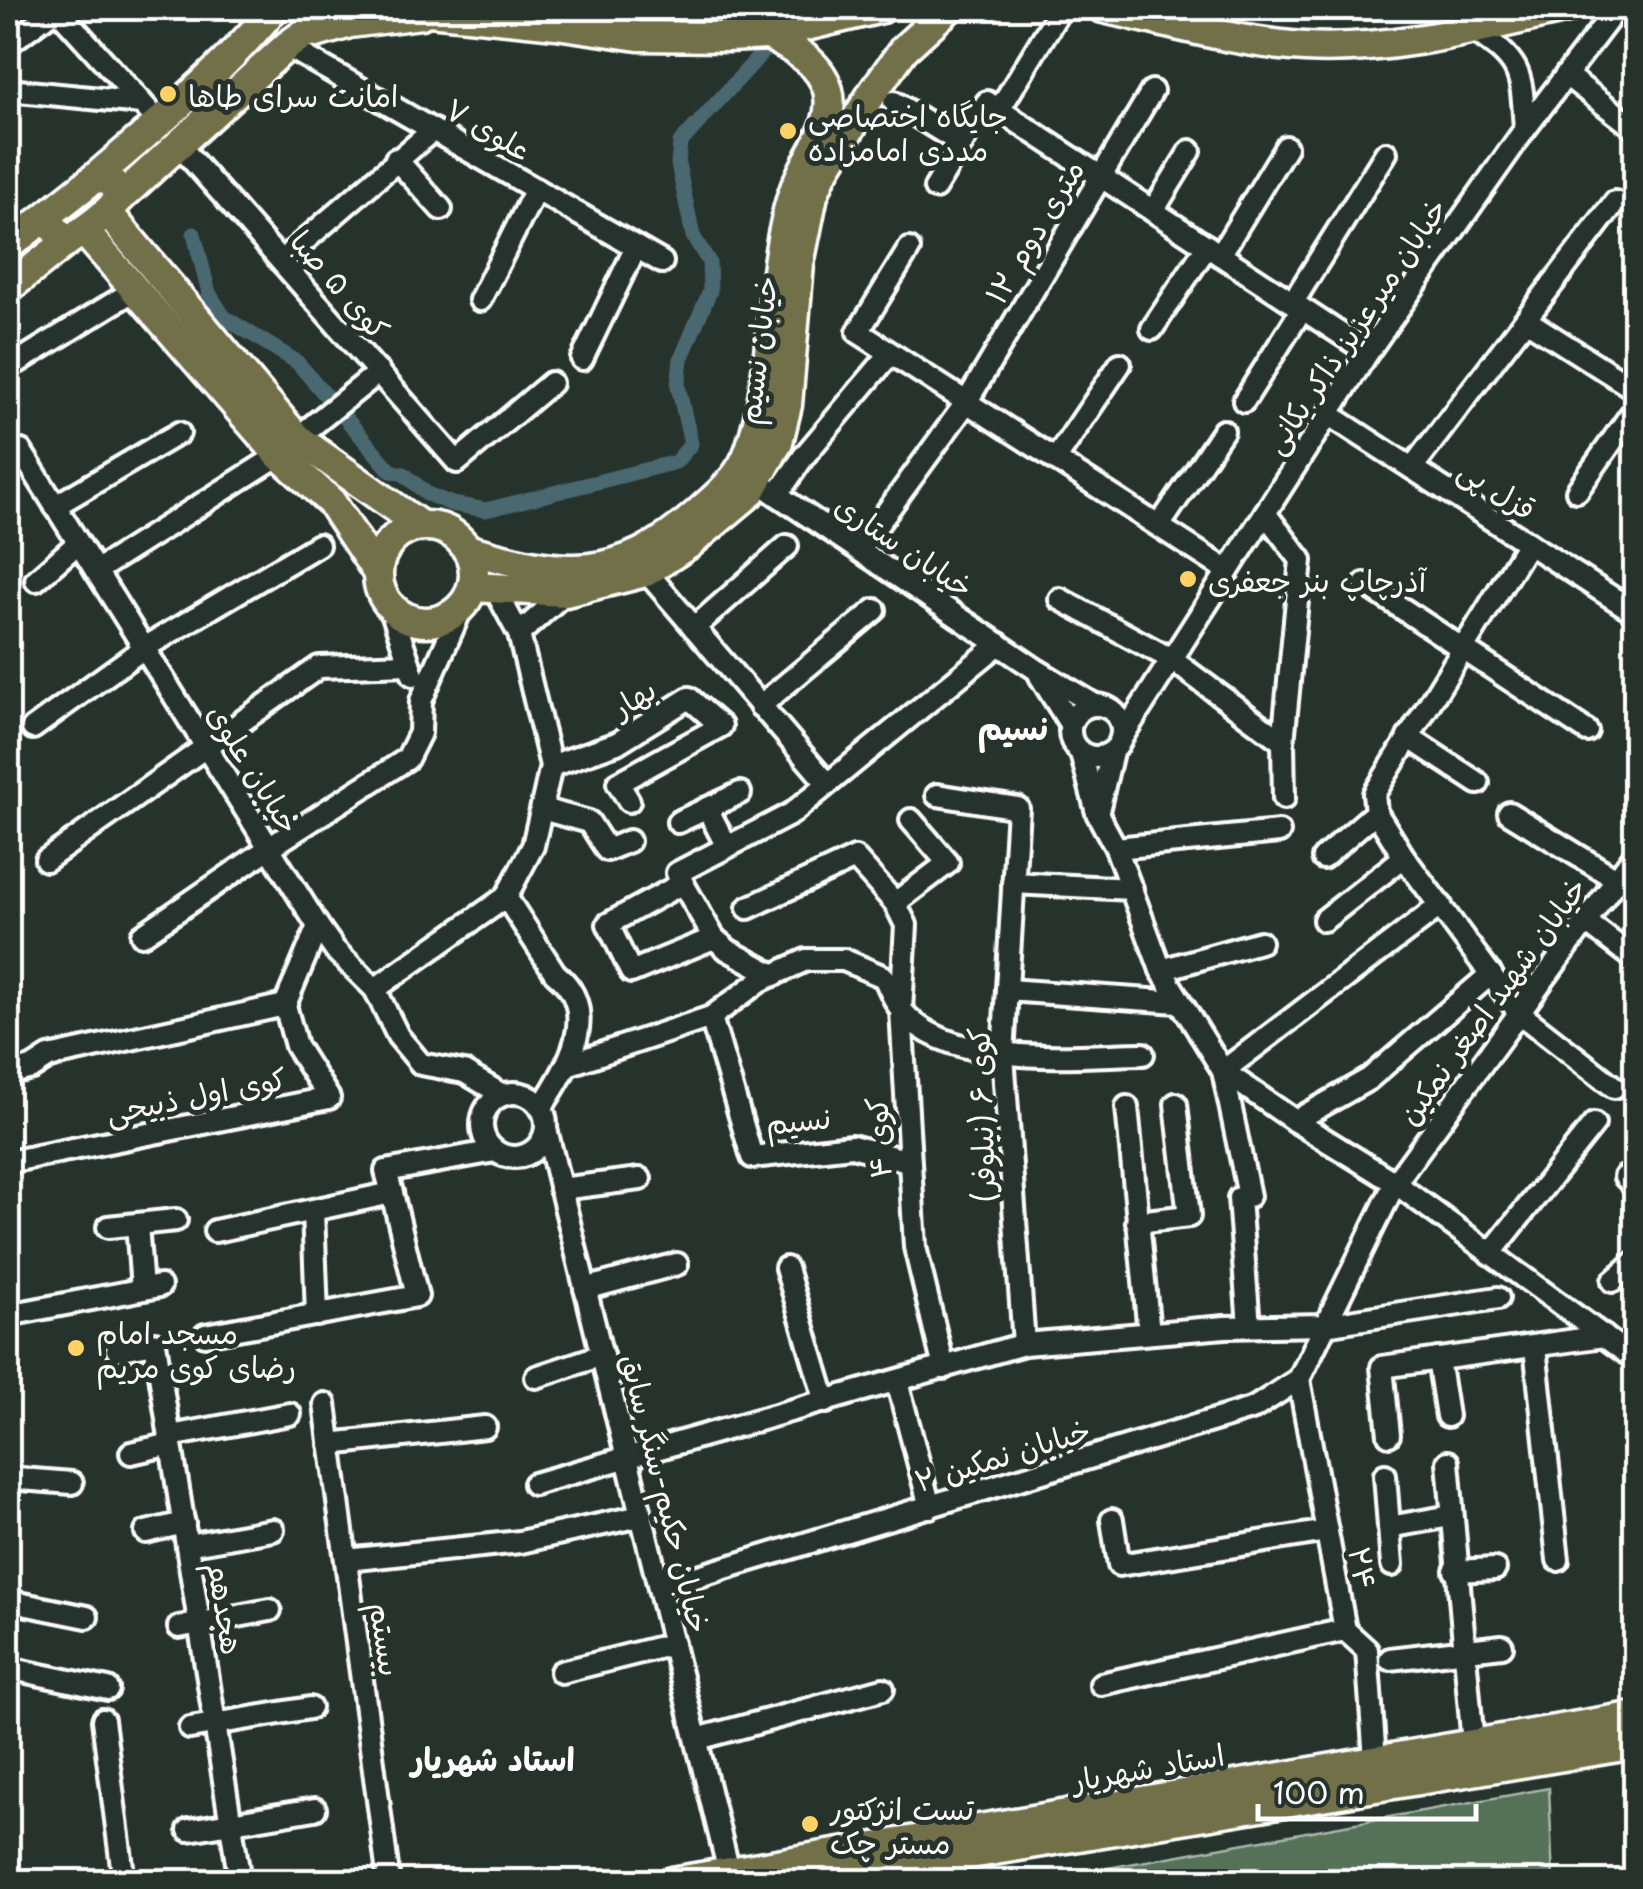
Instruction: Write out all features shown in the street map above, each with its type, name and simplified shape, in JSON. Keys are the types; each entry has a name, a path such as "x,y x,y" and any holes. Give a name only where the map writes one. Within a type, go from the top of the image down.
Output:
{"main road":[{"path":"8,246 98,176 150,113 257,28 274,8"},
{"path":"8,288 114,205 287,46 340,8"},
{"path":"399,8 638,36 769,35 882,8"},
{"name":"خیابان نسیم","path":"477,594 566,592 640,564 689,544 759,483 778,442 787,405 799,264 813,196 822,174 875,89 904,50 949,8"},
{"path":"1102,8 1303,47 1363,46 1472,29 1568,8"},
{"path":"287,46 350,23 447,12"},
{"name":"خیابان نسیم","path":"759,483 755,432 784,227 800,175 825,128 829,94 813,63 769,35"},
{"path":"98,176 112,182 114,205 331,502 377,572"},
{"path":"49,214 54,230 76,236 288,447 421,526"},
{"path":"421,526 439,528 467,548 477,594 447,618 428,623 408,620 391,609 380,592 377,572 381,555 404,531 421,526"},
{"name":"خیابان نسیم","path":"467,548 528,567 580,570 640,564"},
{"name":"استاد شهریار","path":"976,1841 1375,1760 1636,1716"},
{"name":"استاد شهریار","path":"672,1882 935,1848 1636,1744"},
{"name":"استاد شهریار","path":"800,1882 935,1848"}],"street":[{"path":"999,110 1061,8"},
{"name":"خیابان میرعزیز ذاکر یکانی","path":"1097,813 1117,744 1368,352 1525,129 1617,8"},
{"path":"8,44 66,11 150,113"},
{"path":"1472,29 1505,51 1521,76 1525,129"},
{"name":"علوی ۷","path":"287,46 662,262"},
{"path":"1566,75 1636,129"},
{"path":"8,90 150,113"},
{"name":"۱۲ متری دوم","path":"859,550 966,402 1152,91"},
{"path":"894,102 962,144"},
{"path":"935,188 987,102 1368,352"},
{"path":"281,261 432,130"},
{"name":"کوی ۵ صبا","path":"179,145 457,462 552,383"},
{"path":"1152,329 1214,250 1286,146"},
{"path":"1153,210 1190,150"},
{"path":"1244,401 1386,154"},
{"path":"396,159 441,208"},
{"path":"480,300 536,189"},
{"path":"1412,468 1615,202"},
{"path":"582,359 636,247"},
{"path":"908,250 858,332 1228,571"},
{"path":"18,362 133,292"},
{"path":"1526,320 1636,390"},
{"path":"759,483 804,456 890,354"},
{"path":"1055,460 1120,364"},
{"path":"96,571 288,447 379,372"},
{"path":"1578,491 1636,407"},
{"name":"قزل پی","path":"1328,414 1636,613"},
{"path":"1159,526 1223,431"},
{"path":"55,506 179,433"},
{"name":"خیابان علوی","path":"21,451 318,926 335,950 375,989 398,1036 422,1064 464,1072 503,1096"},
{"name":"خیابان ستاری","path":"759,483 1037,670 1103,707"},
{"path":"1264,514 1301,560 1282,742 1284,798"},
{"path":"36,580 78,543"},
{"path":"1323,858 1375,803 1408,736 1464,652 1528,543"},
{"path":"33,728 144,648 318,545"},
{"path":"694,628 787,546"},
{"path":"640,564 827,783"},
{"path":"1365,584 1587,731"},
{"path":"519,634 566,592"},
{"path":"375,989 506,896 533,846 551,766 519,634 477,594 422,701"},
{"path":"1060,599 1170,660 1282,742"},
{"path":"142,935 407,760 420,734 422,701 391,609"},
{"path":"760,706 875,610"},
{"path":"774,974 728,950 714,938 677,873 790,814 998,644"},
{"path":"46,860 320,667 409,664"},
{"path":"1037,670 1070,724 1071,740 1081,753 1097,813 1116,848 1161,970 1223,1070 1394,1183 1636,1360"},
{"path":"1070,724 1080,710 1103,707 1153,685"},
{"name":"بهار","path":"551,766 617,743 689,698 720,726 618,783 629,801"},
{"path":"1081,753 1096,758 1117,744 1120,721 1103,707"},
{"path":"1408,736 1478,783"},
{"path":"678,822 740,792"},
{"name":"کوی ۶ (نیلوفر)","path":"936,795 1018,808 1003,1055 1024,1344"},
{"path":"1375,803 1404,857 1519,1013 1614,1087"},
{"path":"707,808 727,847"},
{"path":"542,809 589,822 606,850 629,841"},
{"path":"1509,813 1616,879"},
{"path":"748,908 854,858 895,903 948,863 910,820"},
{"path":"1116,848 1279,832"},
{"name":"خیابان شهید اصغر نمکین","path":"1324,1326 1394,1183 1636,853"},
{"path":"1324,920 1404,857"},
{"path":"684,884 608,924 630,972 714,938"},
{"path":"1014,884 1132,888"},
{"path":"506,896 555,973 574,992 578,1023 570,1064 543,1119 536,1149 526,1155 505,1156 488,1144 482,1126 488,1107 503,1096 524,1095 543,1119"},
{"name":"کوی ۴","path":"895,903 906,925 901,1010 915,1247 944,1368"},
{"path":"1223,1070 1441,906"},
{"path":"1585,922 1636,960"},
{"path":"8,1074 32,1068 49,1057 286,1005 318,926"},
{"path":"1161,970 1260,942"},
{"path":"570,1064 711,1017 774,974 806,960 844,960 884,976 901,1010 932,1036 1003,1055 1142,1054"},
{"path":"1295,1121 1370,1080 1491,974"},
{"path":"1007,990 1178,1002"},
{"name":"کوی اول ذبیحی","path":"8,1162 329,1098 296,1046 286,1005"},
{"name":"نسیم","path":"711,1017 752,1157 852,1146 908,1161"},
{"path":"1223,1070 1244,1197 1249,1326"},
{"path":"1137,1222 1189,1216 1176,1104"},
{"path":"1126,1107 1149,1332"},
{"name":"خیابان حکیم-سنگر سابق","path":"543,1119 729,1872"},
{"path":"1490,1254 1594,1124"},
{"path":"205,1335 418,1296 386,1170 495,1151"},
{"path":"560,1189 640,1179"},
{"path":"215,1231 392,1193"},
{"path":"313,1211 317,1315"},
{"path":"108,1227 176,1220"},
{"path":"8,1314 151,1288 136,1224"},
{"path":"1613,1281 1636,1261"},
{"path":"585,1288 677,1264"},
{"path":"786,1268 826,1402"},
{"path":"534,1484 1024,1344 1249,1326 1324,1326 1498,1298"},
{"path":"1299,1378 1324,1326"},
{"path":"1389,1436 1382,1367 1604,1336"},
{"name":"هجدهم","path":"117,1350 156,1343 185,1534 189,1625 216,1725 240,1882"},
{"path":"1535,1347 1558,1560"},
{"path":"536,1378 602,1355"},
{"path":"1438,1359 1447,1416"},
{"name":"خیابان نمکین ۲","path":"659,1588 1254,1408 1299,1378"},
{"name":"۲۴","path":"1299,1378 1346,1630 1366,1650 1375,1760"},
{"path":"897,1381 930,1507"},
{"name":"بیستم","path":"325,1404 389,1882"},
{"path":"131,1453 171,1440 290,1414"},
{"path":"330,1444 485,1427"},
{"path":"1448,1462 1473,1744"},
{"path":"1384,1475 1392,1565"},
{"path":"8,1478 72,1483"},
{"path":"346,1560 520,1542 641,1516"},
{"path":"1390,1527 1451,1516"},
{"path":"1112,1520 1119,1565 1327,1531"},
{"path":"146,1532 273,1530"},
{"path":"1456,1571 1496,1569"},
{"path":"8,1602 87,1617"},
{"path":"189,1625 270,1610"},
{"path":"1100,1684 1346,1630"},
{"path":"560,1672 673,1644"},
{"path":"1390,1659 1502,1646"},
{"path":"8,1668 108,1689"},
{"path":"696,1740 883,1689"},
{"path":"190,1728 310,1708"},
{"path":"103,1720 124,1882"},
{"path":"189,1830 316,1808"}],"green space":[{"path":"1216,8 1437,8 1326,18"},
{"path":"1549,1788 1553,1881 1036,1881"}],"waterway":[{"path":"790,23 805,8"},
{"path":"194,234 209,293 224,317 297,362 391,471 404,474 427,494 452,504 486,510 676,462 691,444 678,386 681,359 710,291 709,262 693,236 678,164 680,143 773,41"}],"place":[{"name":"امانت سرای طاها","path":"168,94"},
{"name":"جایگاه اختصاصی مددی امامزاده","path":"788,131"},
{"name":"آذرچاپ بنر جعفری","path":"1188,579"},
{"name":"مسجد امام رضای کوی مریم","path":"76,1348"},
{"name":"تست انژکتور مستر چک","path":"810,1824"}],"district":[{"name":"نسیم","path":"1013,727"},
{"name":"استاد شهریار","path":"493,1758"}]}
